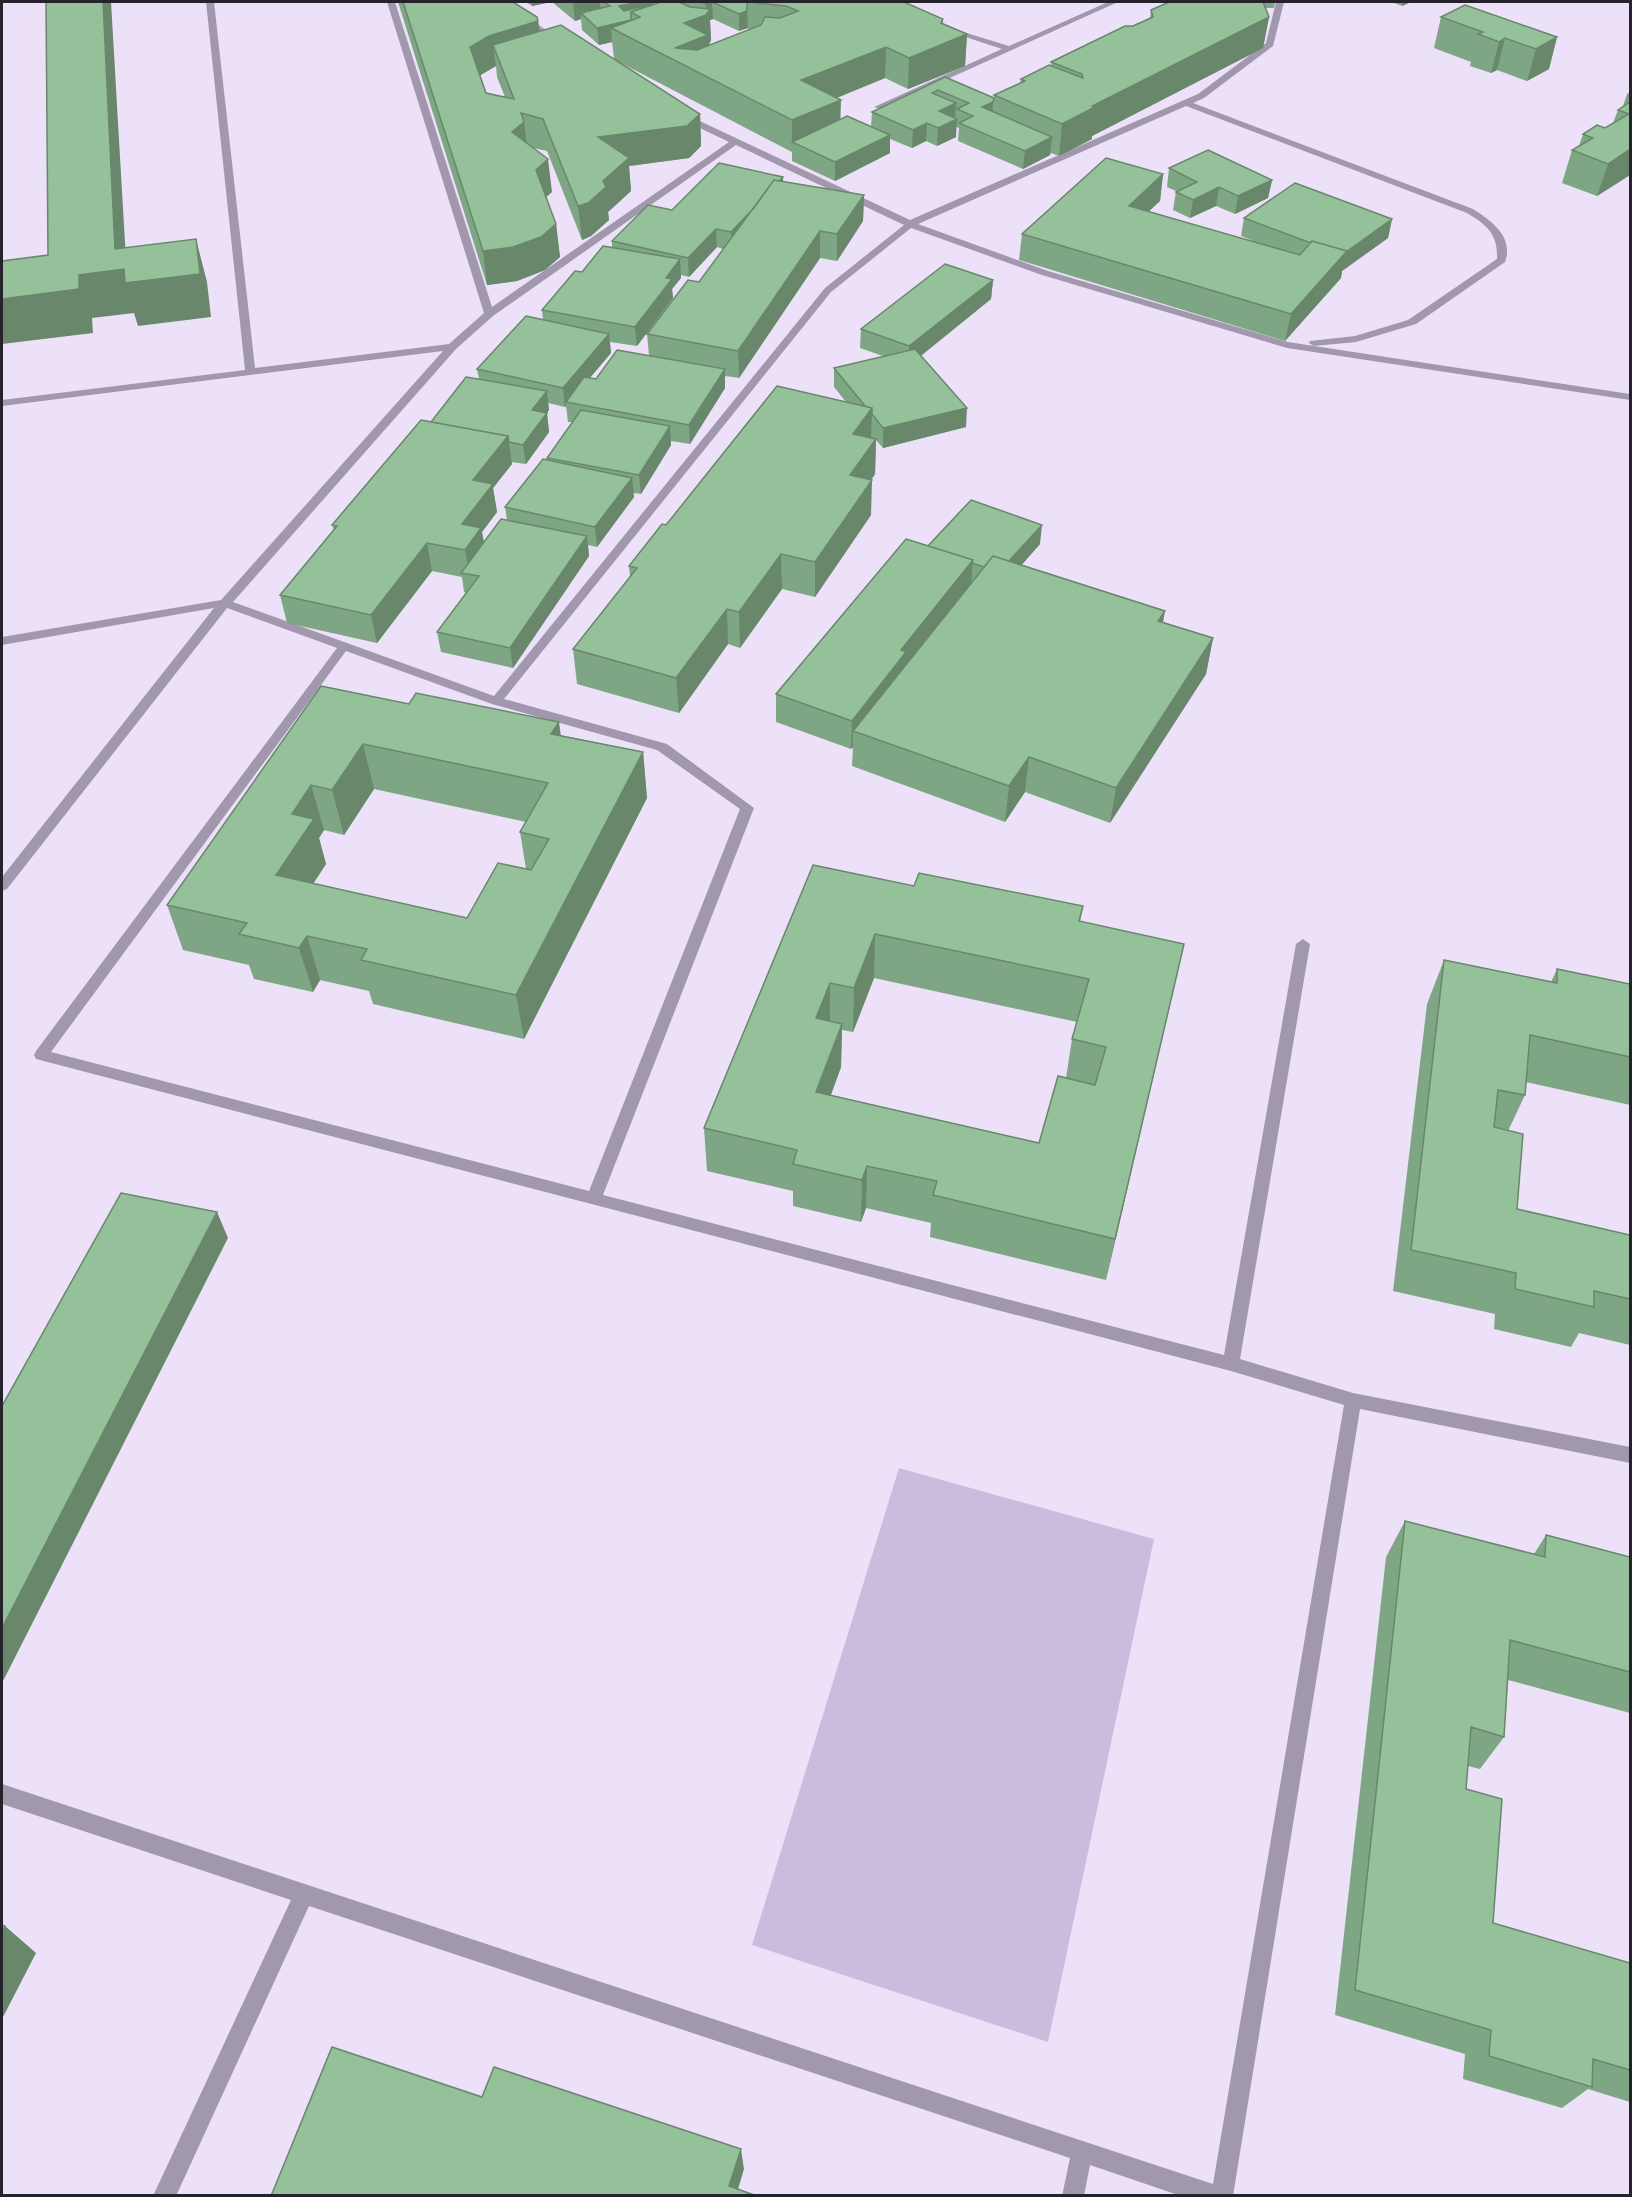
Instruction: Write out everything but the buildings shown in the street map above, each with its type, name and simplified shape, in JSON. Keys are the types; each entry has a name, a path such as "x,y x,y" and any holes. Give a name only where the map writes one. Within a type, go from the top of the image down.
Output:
{"street":[{"path":"210,2 250,372"},
{"path":"391,2 489,314"},
{"path":"501,2 566,46"},
{"path":"878,107 1114,2"},
{"path":"496,701 828,290 910,224 1201,96 1270,45 1280,2"},
{"path":"943,27 1008,48"},
{"path":"1186,103 1470,211 1492,224 1503,242 1502,260 1412,322 1356,339 1287,345"},
{"path":"672,111 910,224 1045,273 1287,345 1630,397"},
{"path":"2,886 225,603 452,347 489,314 734,142"},
{"path":"2,404 452,347"},
{"path":"2,640 225,603 496,701 662,747 747,808 594,1199"},
{"path":"344,646 41,1055 1231,1364 1353,1400 1630,1455"},
{"path":"1231,1364 1304,944"},
{"path":"1222,2196 1353,1400"},
{"path":"2,1794 1216,2196"},
{"path":"164,2196 304,1894"},
{"path":"1073,2196 1082,2151"}],"shaded area":[{"path":"899,1468 1154,1539 1048,2042 752,1945"}]}
